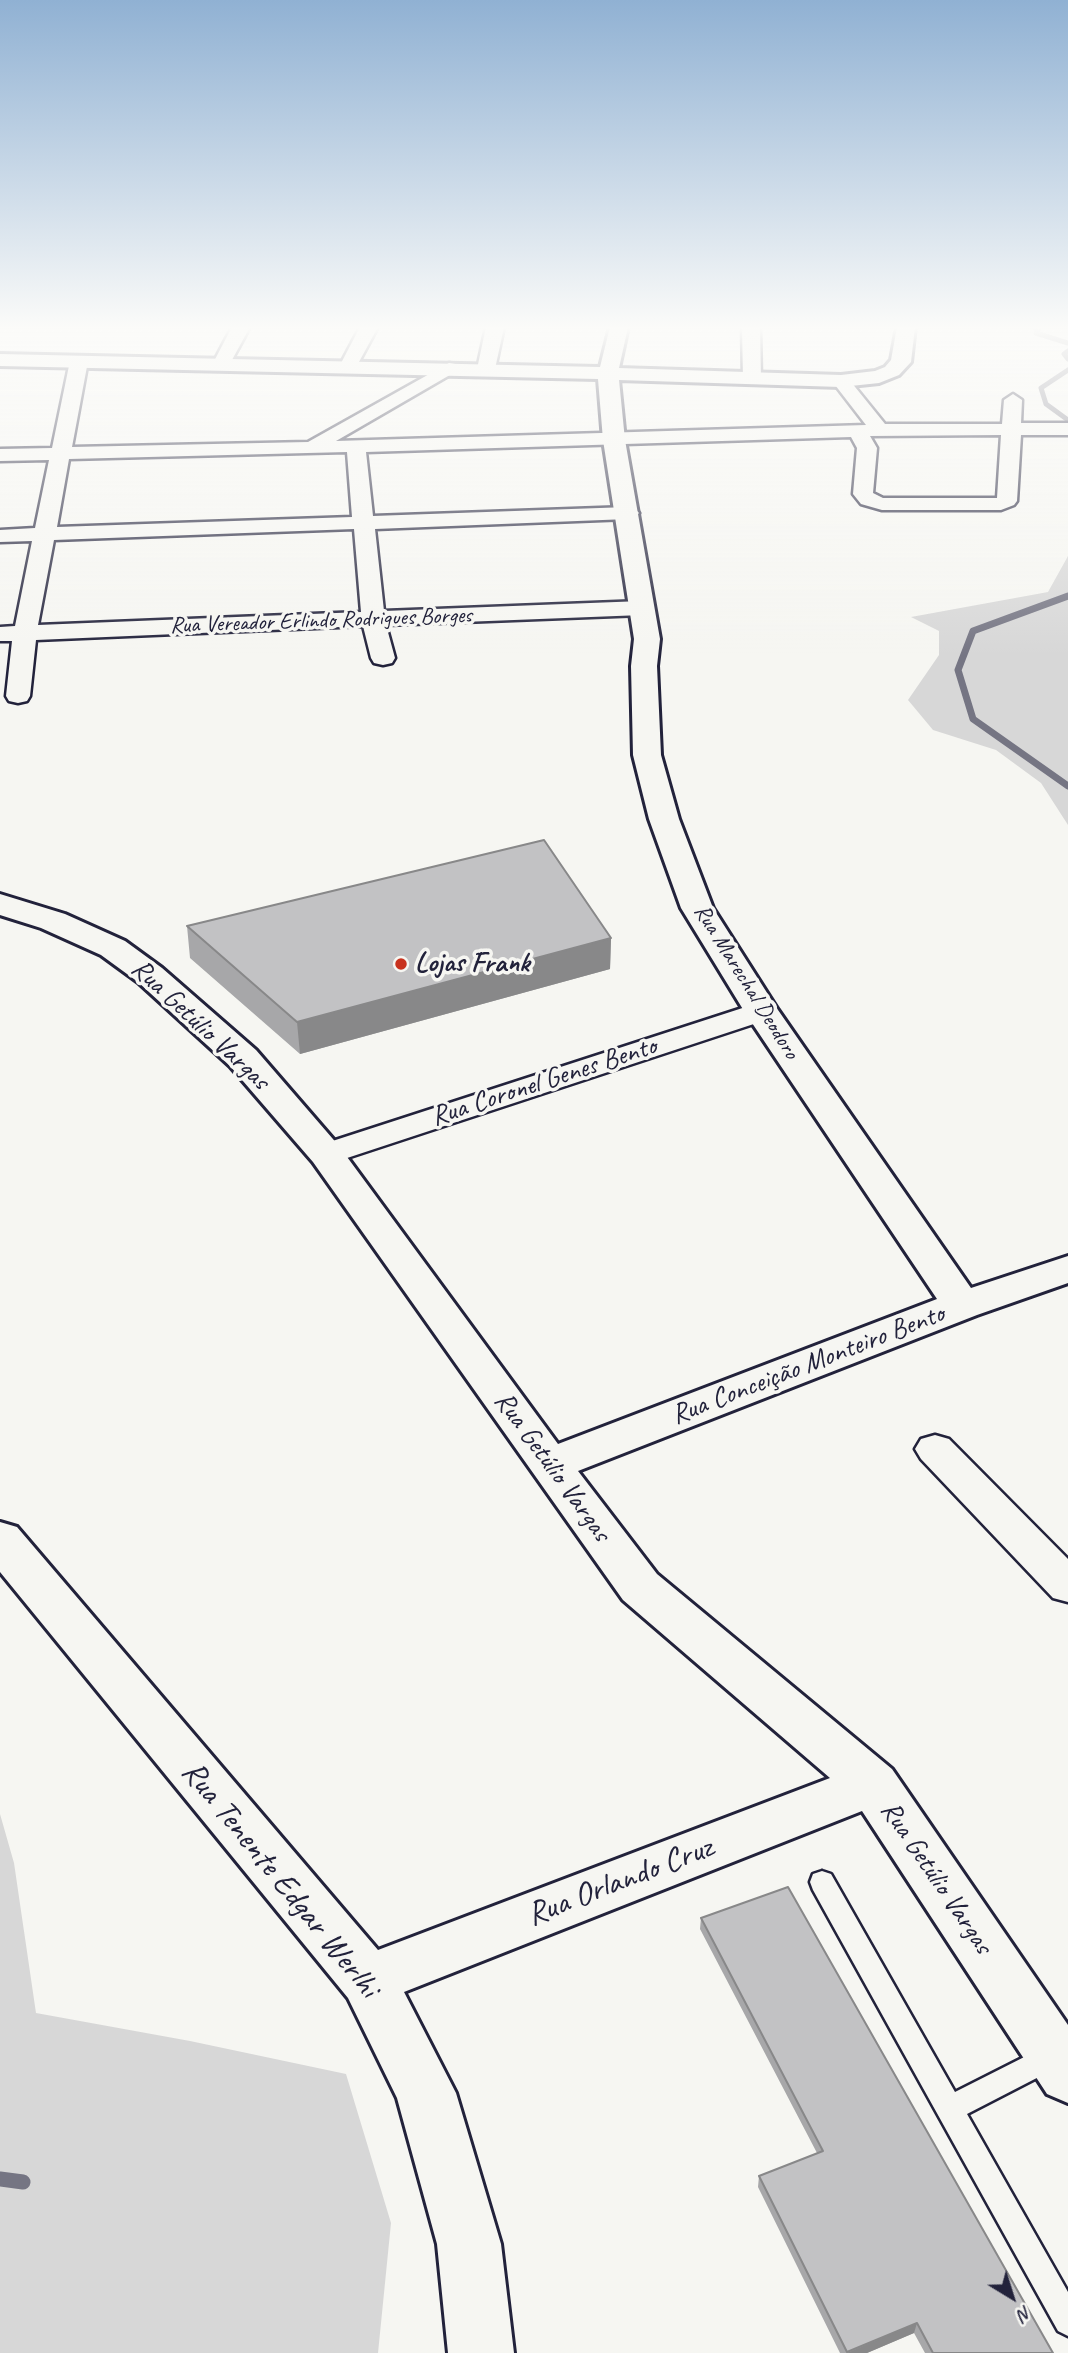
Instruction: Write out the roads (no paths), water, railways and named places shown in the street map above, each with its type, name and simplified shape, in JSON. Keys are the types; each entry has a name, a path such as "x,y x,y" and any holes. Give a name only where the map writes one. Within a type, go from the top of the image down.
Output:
{"street":[{"path":"18,696 25,633 65,437"},
{"path":"314,446 330,437"},
{"name":"Rua Marechal Deodoro","path":"614,437 647,639 644,678 647,755 664,820 697,908 761,1011 962,1305"},
{"path":"0,455 701,437"},
{"path":"861,437 867,449 863,494 868,500 882,504 992,505 1006,501 1012,437"},
{"path":"356,446 373,619 383,658"},
{"path":"0,536 628,513"},
{"name":"Rua Vereador Erlindo Rodrigues Borges","path":"0,634 642,608"},
{"name":"Rua Getúlio Vargas","path":"0,904 54,921 113,948 150,975 243,1058 326,1154 640,1587 873,1784 1061,2066"},
{"name":"Rua Coronel Genes Bento","path":"326,1154 761,1011"},
{"name":"Rua Conceição Monteiro Bento","path":"549,1465 962,1305 1068,1269"},
{"path":"935,1449 1068,1586"},
{"name":"Rua Tenente Edgar Werlhi","path":"0,1539 368,1980 426,2093 469,2244 481,2353"},
{"name":"Rua Orlando Cruz","path":"368,1980 873,1784"}],"lane":[{"path":"822,1882 1068,2321"},
{"path":"949,2109 1061,2066"}],"waterway":[{"path":"1068,596 973,631 958,670 973,719 1068,786"},
{"path":"0,2179 23,2182"}],"place":[{"name":"Lojas Frank","path":"401,964"}]}
